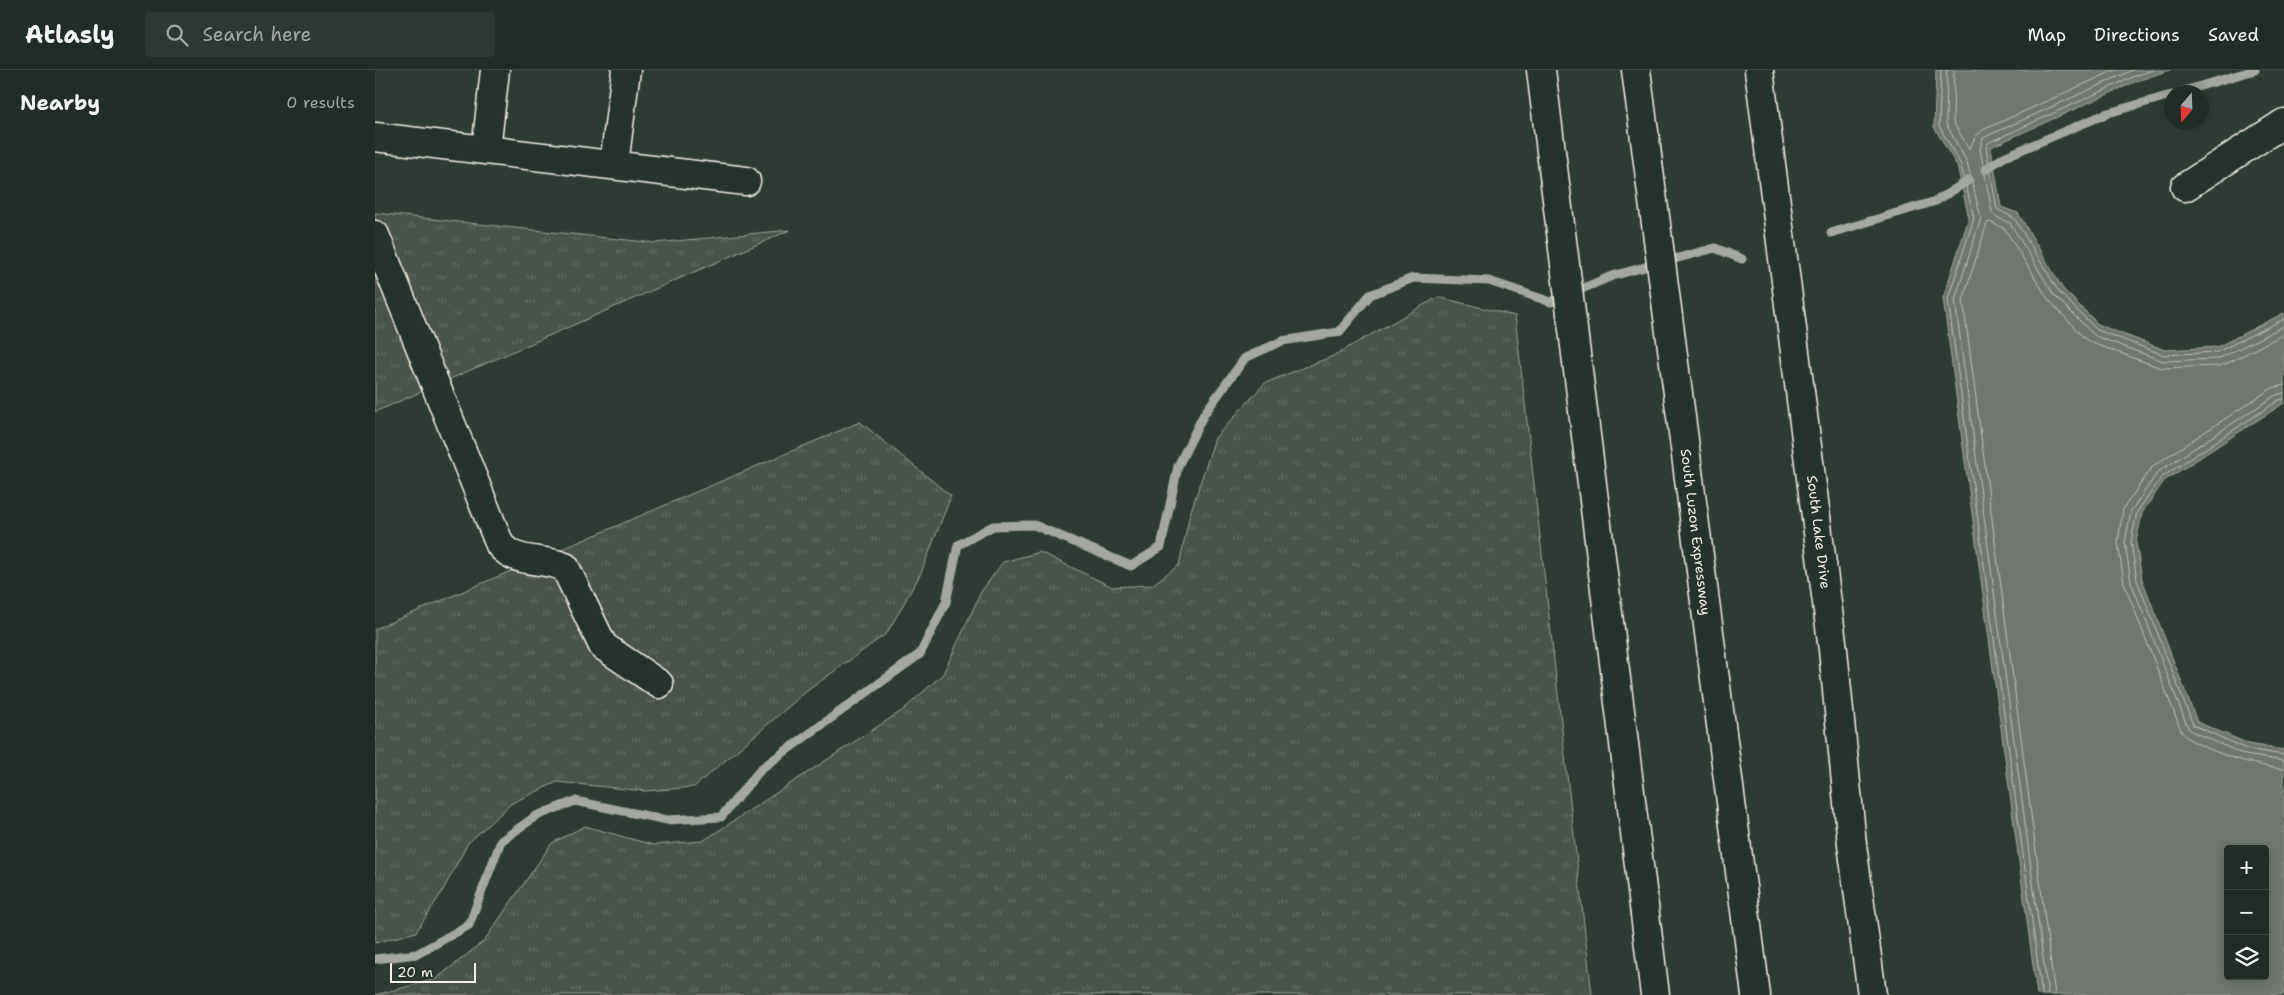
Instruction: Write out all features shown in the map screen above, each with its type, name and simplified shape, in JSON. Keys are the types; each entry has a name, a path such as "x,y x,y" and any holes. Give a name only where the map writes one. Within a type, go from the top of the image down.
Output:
{"main road":[{"path":"486,150 495,70"},
{"path":"613,164 626,70"},
{"path":"1541,70 1587,456 1655,995"},
{"name":"South Luzon Expressway","path":"1637,70 1755,995"},
{"name":"South Lake Drive","path":"1759,70 1832,641 1852,844 1872,995"},
{"path":"2185,187 2284,123"},
{"path":"375,137 746,181"},
{"path":"375,235 500,545 506,553 515,558 556,563 565,567 603,646 659,684"}],"green space":[{"path":"375,213 655,243 790,230 375,412"},
{"path":"1438,297 1515,316 1592,995 375,995 436,979 484,941 552,843 585,826 653,845 703,841 903,710 943,674 981,592 1003,562 1040,552 1112,587 1152,585 1179,565 1190,514 1215,438 1265,383 1333,356"},
{"path":"860,422 951,496 921,573 887,633 807,691 694,787 645,791 557,782 512,803 468,843 442,892 416,932 375,943 375,629"}],"water":[{"path":"1936,70 2170,70 2137,81 1991,147 2001,207 2018,213 2063,289 2099,325 2165,350 2217,347 2284,313 2284,403 2164,481 2142,513 2136,542 2142,579 2197,722 2249,744 2284,750 2284,995 2037,995 1943,298 1969,218 1957,166 1934,127"}],"waterway":[{"path":"2204,85 2255,70"},
{"path":"1985,170 2004,157 2108,113 2164,97"},
{"path":"1831,233 1936,201 1969,180"},
{"path":"375,959 417,954 469,925 501,841 536,816 575,801 667,820 721,817 762,768 920,654 946,602 958,545 993,526 1034,525 1131,566 1161,547 1178,466 1204,414 1245,358 1282,341 1339,332 1370,295 1413,278 1489,281 1551,302 1612,276 1715,248 1742,259"}]}
